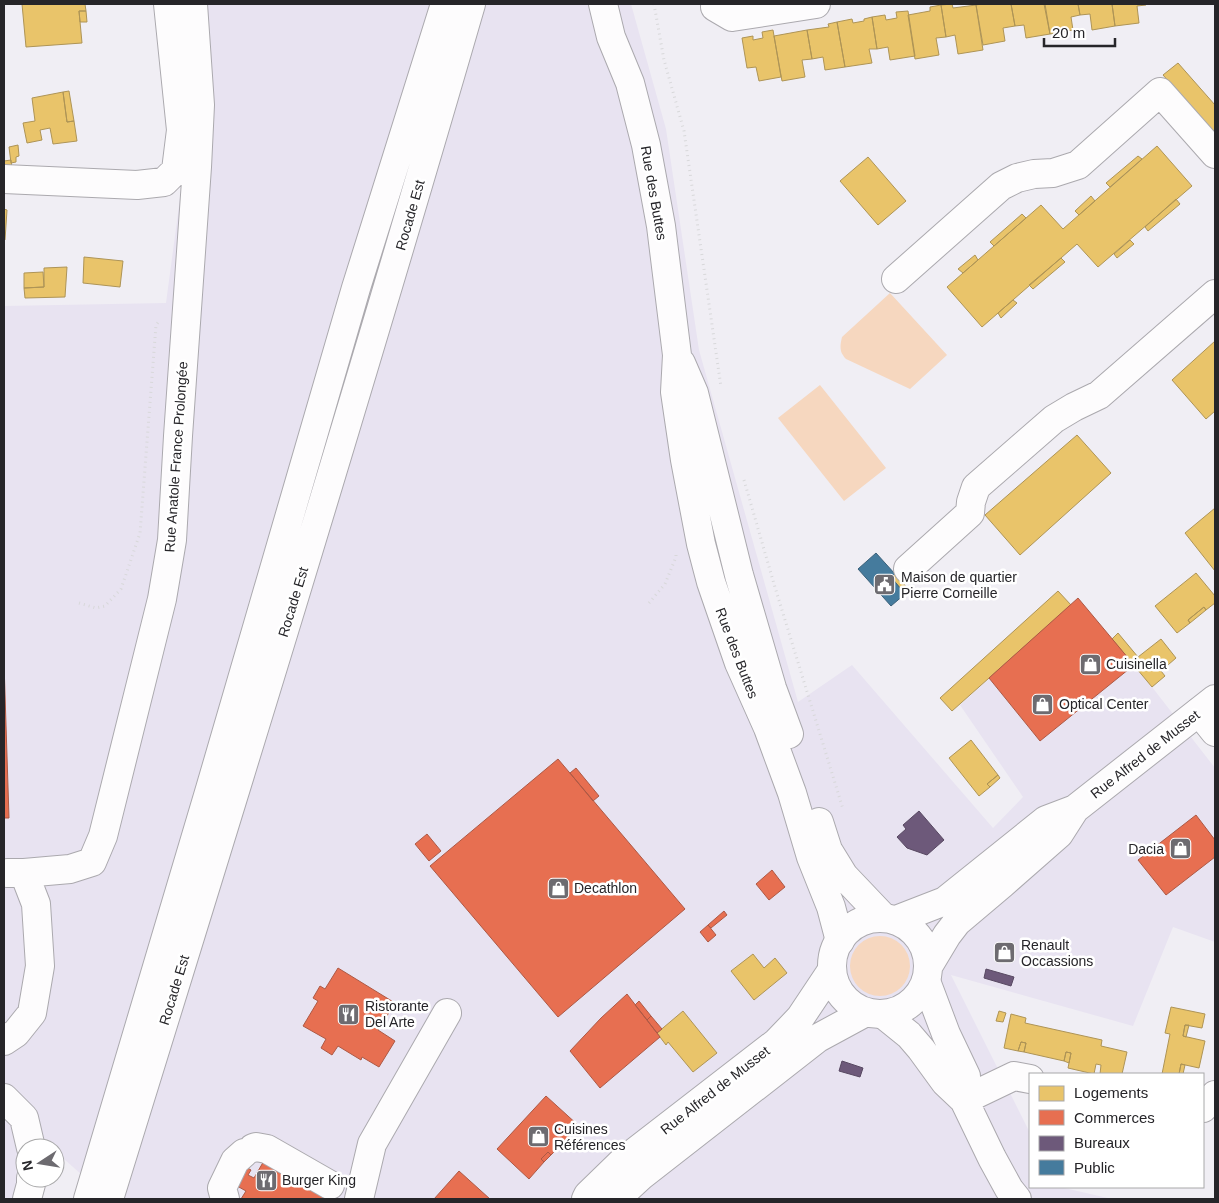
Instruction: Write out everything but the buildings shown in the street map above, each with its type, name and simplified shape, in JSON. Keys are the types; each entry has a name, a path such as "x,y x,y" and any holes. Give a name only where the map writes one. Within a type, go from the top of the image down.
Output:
{"main road":[{"path":"4,179 137,185 164,182 176,170 181,130 168,4"},
{"name":"Rue Anatole France Prolongée","path":"4,1041 16,1033 32,1013 40,966 36,904 15,873 70,869 92,862 103,836 162,599 172,540 197,167 200,105 193,4"},
{"name":"Rocade Est","path":"88,1199 356,288 445,4"},
{"name":"Rocade Est","path":"109,1199 402,242 471,4"},
{"name":"Rue des Buttes","path":"588,4 611,36"},
{"name":"Rue des Buttes","path":"603,4 611,36 630,83 646,145 661,226 677,355 675,392 680,430 696,517 711,582 739,663 768,728 792,793 811,856 832,907 840,941"},
{"path":"714,5 732,17 816,4"},
{"path":"896,279 1001,186 1017,178 1034,174 1053,173 1078,165 1160,92 1215,154"},
{"path":"908,569 970,513 976,487 1054,419 1099,395 1215,294"},
{"name":"Rue des Buttes","path":"677,355 694,393 739,575 770,679 828,850 844,876 890,919"},
{"name":"Rue Alfred de Musset","path":"890,919 945,901 1046,820 1075,809 1210,714"},
{"name":"Rue Alfred de Musset","path":"927,973 946,935 957,922 1059,834 1075,809"},
{"path":"964,1100 966,1076 946,1034 927,973 927,953 923,942 906,925 890,919 866,920 854,925 844,934 837,945 833,957 832,970 840,992 856,1007 875,1013 909,1035 921,1049 945,1082 964,1100 1008,1189 1017,1199"},
{"name":"Rue Alfred de Musset","path":"586,1199 623,1161 777,1042 800,1018 832,970"},
{"path":"875,1013 902,1009 910,1004 917,998 927,973"},
{"name":"Rue Alfred de Musset","path":"616,1199 641,1176 818,1038 875,1013"},
{"path":"225,1199 222,1188 236,1161 256,1147 267,1149 346,1194 372,1144 447,1014"},
{"path":"964,1100 1014,1076 1029,1079"},
{"path":"1204,1107 1215,1095"},
{"path":"4,1098 24,1118 29,1138"}],"path":[{"path":"654,4 664,60 684,131 721,390"},
{"path":"79,603 96,608 105,606 120,589 140,533 156,325 164,314"},
{"path":"742,474 843,809"}],"shaded area":[{"path":"206,4 631,4 666,129 699,350 798,702 852,665 993,828 1023,797 960,705 1078,598 1152,687 1215,768 1215,942 1173,927 1133,1026 951,975 1029,1131 1029,1188 1064,1188 1112,1199 109,1199 65,1160 65,1138 15,1138 15,1188 42,1188 38,1199 4,1199 4,306 166,303"},
{"path":"890,293 947,355 910,389 846,359 841,351 842,337"},
{"path":"820,385 886,468 844,501 778,418"},
{"path":"880,936 896,941 901,945 905,950 910,966 905,982 901,987 896,991 880,996 864,991 859,987 855,982 850,966 855,950 859,945 864,941"}],"place":[{"name":"Maison de quartier Pierre Corneille","path":"885,585"},
{"name":"Cuisinella","path":"1090,664"},
{"name":"Optical Center","path":"1043,704"},
{"name":"Dacia","path":"1180,849"},
{"name":"Decathlon","path":"558,888"},
{"name":"Renault Occassions","path":"1005,953"},
{"name":"Ristorante Del Arte","path":"349,1014"},
{"name":"Cuisines Références","path":"538,1137"},
{"name":"Burger King","path":"266,1180"}]}
